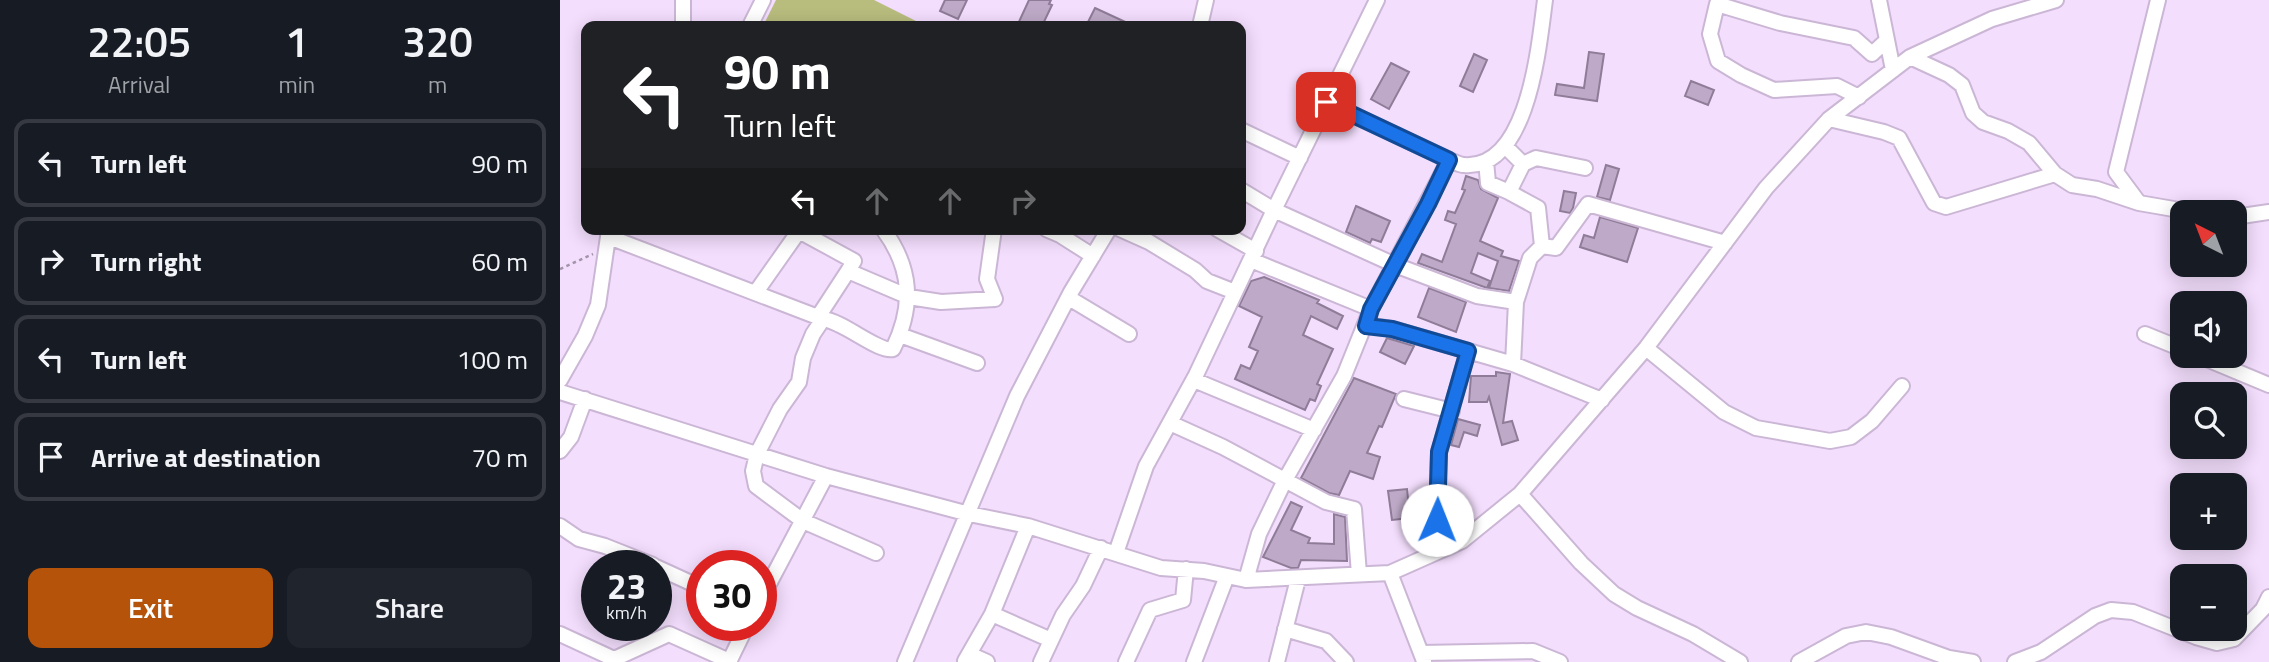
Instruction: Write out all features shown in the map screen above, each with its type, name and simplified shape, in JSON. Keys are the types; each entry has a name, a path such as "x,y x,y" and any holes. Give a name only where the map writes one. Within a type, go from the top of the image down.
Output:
{"street":[{"path":"683,0 683,21"},
{"path":"752,21 762,0"},
{"path":"1201,21 1206,0"},
{"path":"1116,554 1146,466 1194,380 1377,0"},
{"path":"1326,102 1449,160 1464,165 1486,160 1505,146 1526,106 1536,66 1545,0"},
{"path":"1879,0 1893,70"},
{"path":"560,392 826,476 969,514 1028,526 1161,568 1186,569 1246,580 1390,573 1462,541 1520,494 1646,348 1766,188 1829,119 1910,57 1992,19 2056,0"},
{"path":"2139,203 2116,172 2158,0"},
{"path":"1859,97 1837,86 1773,90 1718,61 1710,34 1717,4 1780,23 1854,38 1872,54 1887,40"},
{"path":"1910,57 1949,75 1962,85 1973,113 1983,122 2008,131 2029,143 2056,174 2072,186 2097,188 2139,203 2170,208"},
{"path":"1829,119 1899,138 1934,203 1946,207 2056,174"},
{"path":"1246,132 1300,158"},
{"path":"1505,146 1523,164"},
{"path":"1510,192 1523,164 1536,158 1585,168"},
{"path":"1246,580 1259,534 1285,480 1344,376 1371,309 1449,160"},
{"path":"1486,160 1488,183 1538,208 1542,246"},
{"path":"1246,193 1274,210 1395,265 1477,296 1516,302"},
{"path":"1542,246 1556,248 1588,204 1725,243"},
{"path":"2247,215 2269,212"},
{"path":"757,292 796,235"},
{"path":"808,235 855,261 813,334 799,382 780,409 757,454 753,471 756,486 803,522 876,553"},
{"path":"560,380 585,336 597,305 608,238 757,292 858,333 887,350 893,349 900,335 909,297 897,252 887,235"},
{"path":"848,271 909,297 941,302 995,299 987,279 993,235"},
{"path":"1060,235 1093,256"},
{"path":"905,662 1017,396 1105,235"},
{"path":"1133,235 1195,270 1207,281 1236,292"},
{"path":"1226,235 1254,255 1371,309"},
{"path":"1513,364 1516,302 1530,258 1542,246"},
{"path":"1069,298 1129,334"},
{"path":"1366,326 1392,329 1513,364 1602,400"},
{"path":"2145,334 2170,344"},
{"path":"900,335 977,363"},
{"path":"1646,348 1724,412 1756,428 1830,441 1851,438 1872,421 1902,386"},
{"path":"1442,550 1437,520 1439,452 1468,351"},
{"path":"2228,368 2269,385"},
{"path":"1194,380 1314,430"},
{"path":"560,451 571,437 585,399"},
{"path":"1404,399 1452,411"},
{"path":"1170,423 1223,447 1326,502 1354,509 1359,574"},
{"path":"777,570 826,476"},
{"path":"1520,494 1581,563 1614,594 1637,608 1693,634 1740,662"},
{"path":"560,526 579,539 615,550"},
{"path":"987,662 967,658 992,614 1028,526"},
{"path":"1041,662 1063,615 1083,586 1101,548"},
{"path":"1126,662 1150,610 1183,600 1186,569"},
{"path":"1390,573 1423,657 1533,651 1560,662"},
{"path":"1194,662 1227,576"},
{"path":"1277,662 1298,579"},
{"path":"2015,662 2041,652 2095,616 2112,611 2133,612 2196,638 2217,643 2234,639 2267,606"},
{"path":"992,614 1051,640"},
{"path":"1285,629 1326,641 1346,662"},
{"path":"1799,662 1846,636 1866,632 1891,637 1949,658 1973,662"},
{"path":"560,634 614,659 669,634 729,661 739,641"}],"path":[{"path":"560,269 608,238"}],"green space":[{"path":"776,0 874,0 916,21 766,21"}],"building":[{"path":"945,0 967,0 958,19 940,11"},
{"path":"1029,0 1051,0 1049,4 1052,5 1044,21 1019,21"},
{"path":"1095,8 1123,21 1088,21"},
{"path":"1589,52 1604,54 1597,101 1555,95 1557,84 1584,88"},
{"path":"1474,54 1487,60 1473,92 1460,86"},
{"path":"1391,63 1409,72 1389,109 1371,99"},
{"path":"1691,81 1714,90 1708,105 1685,96"},
{"path":"1606,165 1619,169 1610,200 1597,197"},
{"path":"1466,176 1478,180 1481,189 1498,198 1480,241 1503,251 1501,256 1519,261 1509,291 1489,288 1498,261 1478,253 1471,273 1490,281 1487,288 1418,263 1422,254 1442,262 1456,224 1445,220 1448,211 1455,213 1465,190 1462,189"},
{"path":"1564,191 1576,193 1570,213 1560,211"},
{"path":"1356,206 1390,221 1381,242 1372,239 1370,243 1346,232"},
{"path":"1600,217 1638,228 1627,262 1580,247 1584,235 1594,238"},
{"path":"1264,277 1319,300 1317,303 1343,316 1337,329 1311,316 1303,335 1333,349 1317,384 1321,386 1315,401 1310,399 1305,410 1235,379 1241,365 1250,369 1258,351 1249,347 1262,317 1239,306 1251,281"},
{"path":"1429,288 1466,302 1456,332 1418,317"},
{"path":"1387,338 1414,346 1405,364 1380,352"},
{"path":"1496,372 1510,374 1503,423 1512,421 1518,440 1502,445 1489,397 1487,402 1469,402 1471,376 1496,376"},
{"path":"1354,378 1396,394 1367,453 1380,457 1373,479 1350,471 1339,495 1329,493 1301,478"},
{"path":"1458,419 1480,425 1477,436 1464,432 1459,447 1451,445"},
{"path":"1407,489 1410,518 1392,520 1388,491"},
{"path":"1291,502 1302,507 1291,530 1310,538 1308,543 1334,544 1334,514 1345,517 1347,561 1301,560 1298,568 1291,568 1263,557"}],"route":[{"path":"1326,102 1449,160 1371,309 1366,326 1392,329 1468,351 1439,452 1437,520"}]}
